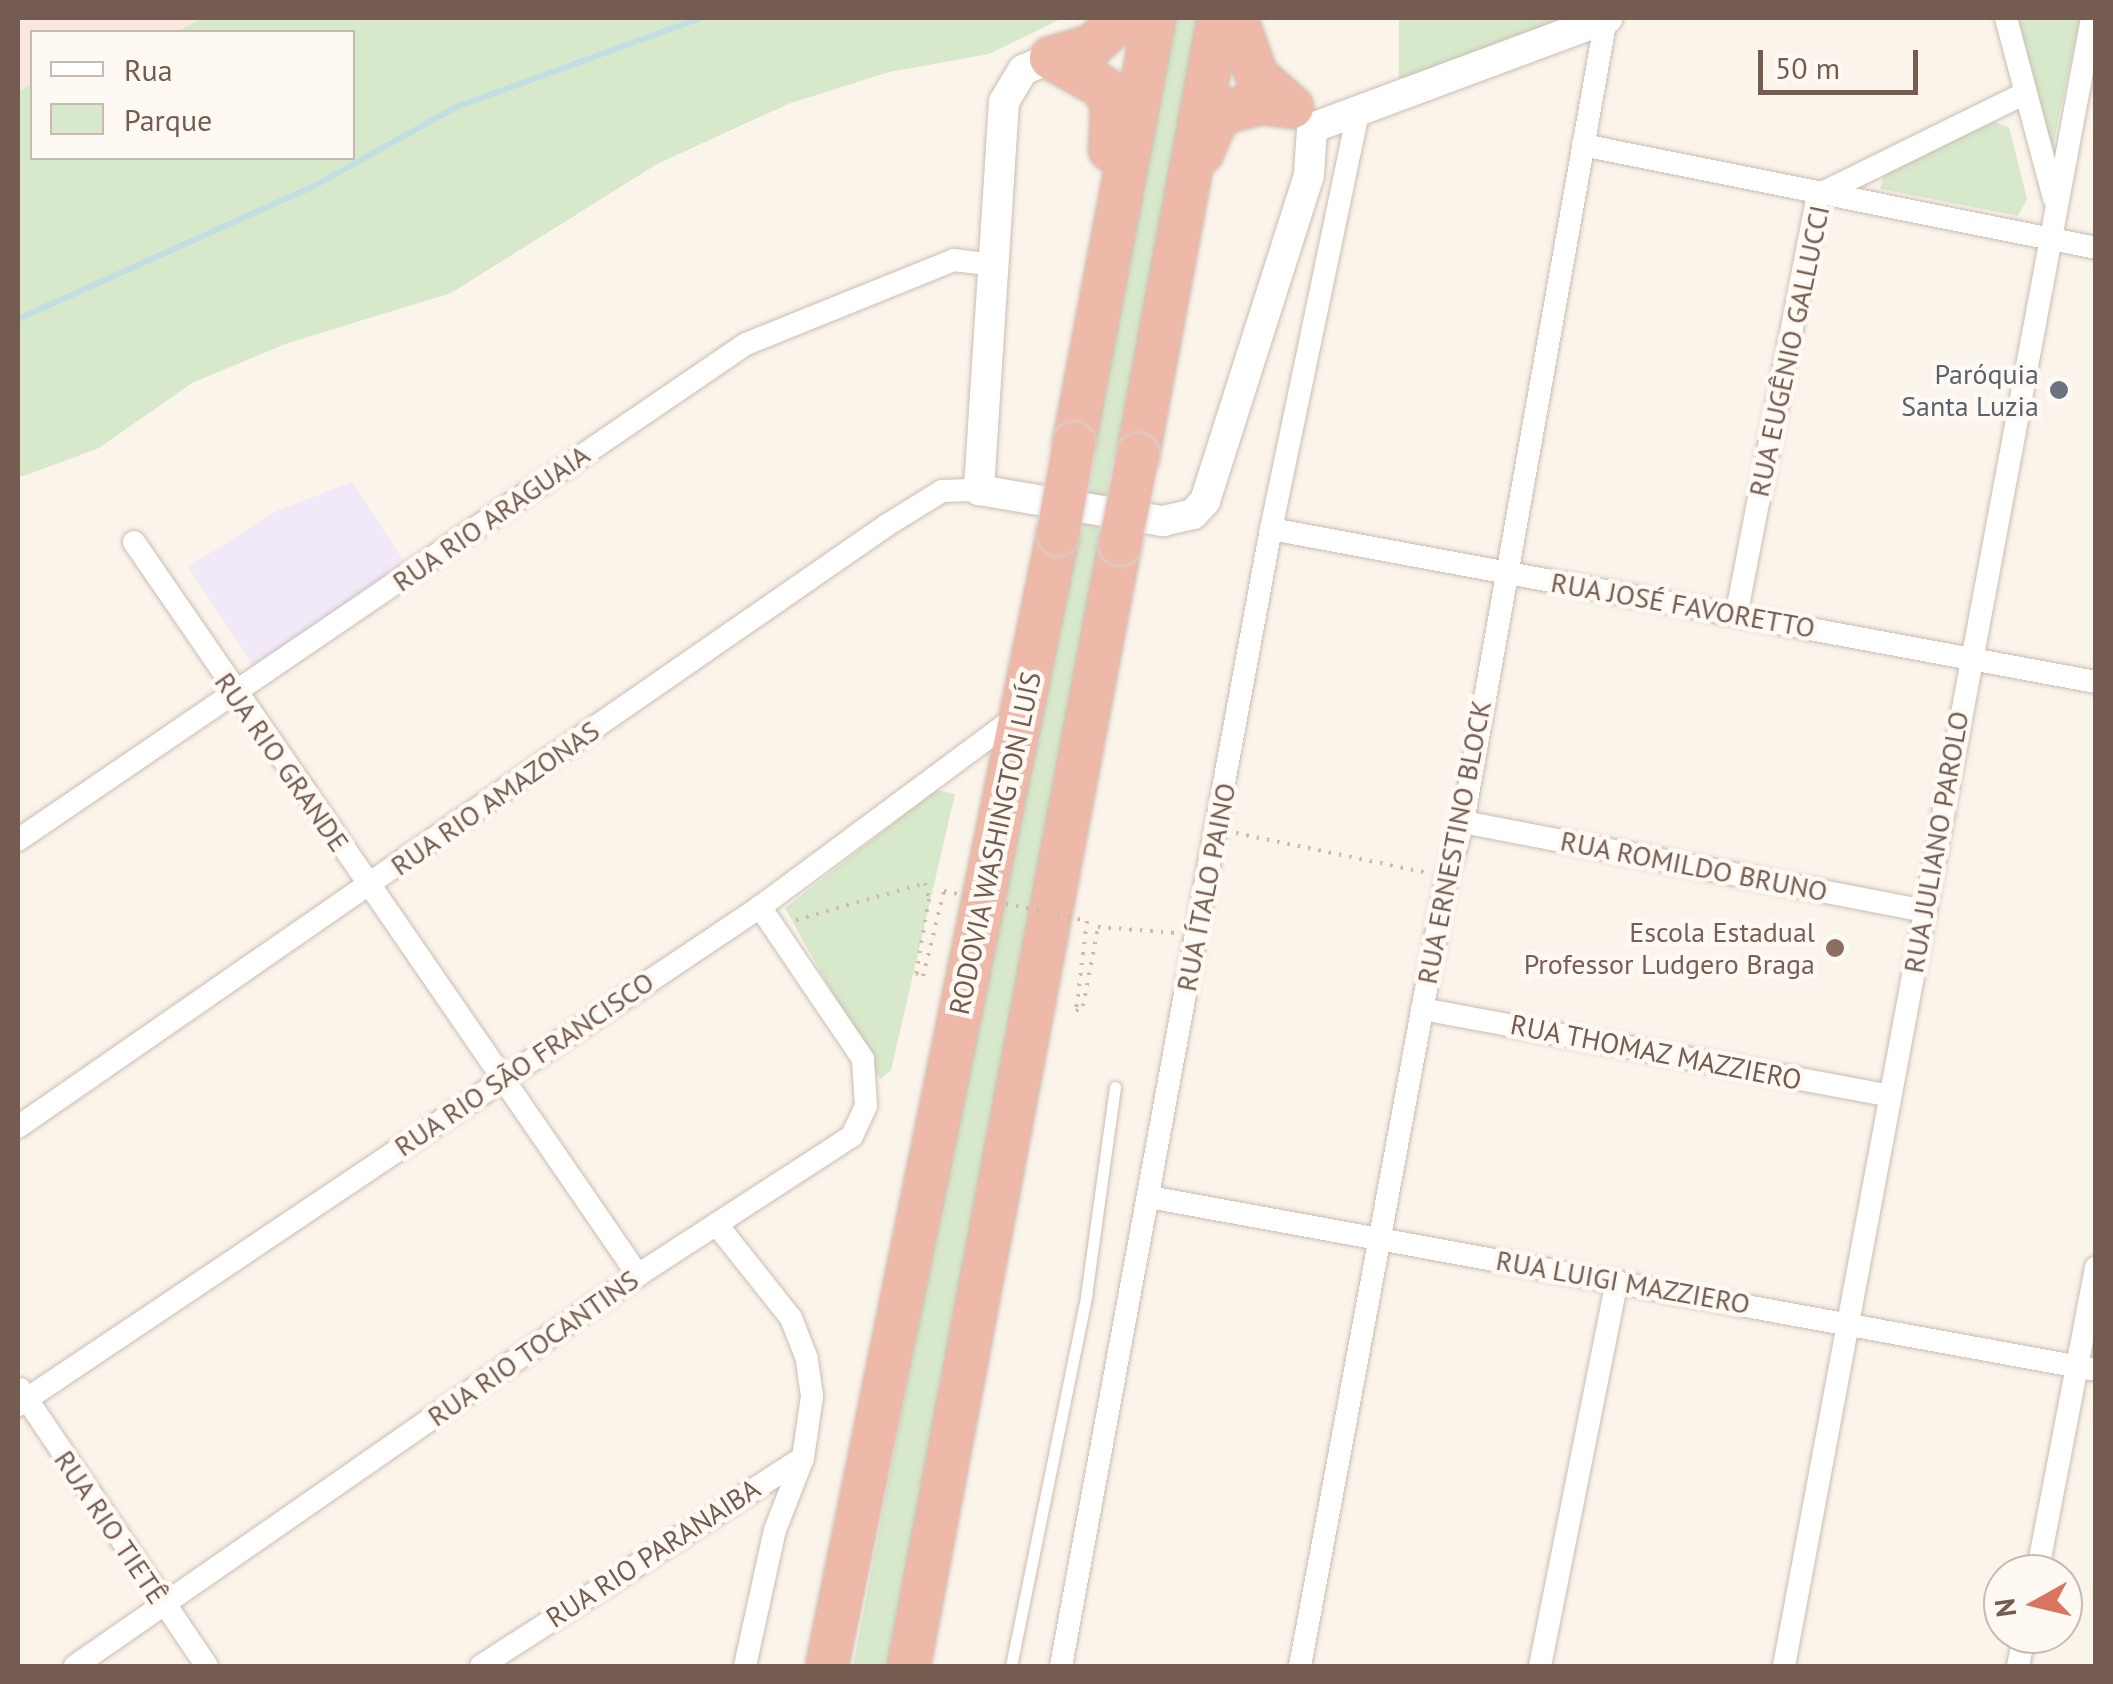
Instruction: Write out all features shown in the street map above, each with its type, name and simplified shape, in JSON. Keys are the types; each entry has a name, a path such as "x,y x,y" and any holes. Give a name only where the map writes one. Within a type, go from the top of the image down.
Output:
{"highway":[{"path":"1052,58 1092,46 1123,18"},
{"name":"RODOVIA WASHINGTON LUÍS","path":"827,1666 1058,534 1105,255 1154,18"},
{"path":"909,1666 1219,18"},
{"path":"1236,18 1257,76 1302,117"},
{"path":"1052,58 1104,88 1112,106 1105,255"},
{"path":"1174,265 1216,120 1245,105 1302,117"}],"street":[{"path":"1052,58 1023,70 1004,102 979,490 1162,521 1180,520 1205,501 1309,176 1302,117 1359,108 1606,18"},
{"name":"RUA ERNESTINO BLOCK","path":"1300,1666 1383,1239 1447,877 1463,822 1503,573 1606,18"},
{"path":"2006,18 2022,94 2055,201"},
{"name":"RUA JULIANO PAROLO","path":"1784,1666 1853,1324 1967,660 2092,18"},
{"name":"RUA EUGÊNIO GALLUCCI","path":"1737,611 1818,195 2022,94"},
{"name":"RUA ÍTALO PAINO","path":"1061,1666 1271,529 1359,108"},
{"path":"1583,145 2096,248"},
{"name":"RUA RIO ARAGUAIA","path":"20,834 236,696 746,344 954,260 992,265"},
{"name":"RUA RIO AMAZONAS","path":"18,1127 887,525 942,492 979,490"},
{"name":"RUA JOSÉ FAVORETTO","path":"1271,529 1503,573 1737,611 1967,660 2096,682"},
{"name":"RUA RIO GRANDE","path":"134,542 236,696 638,1275"},
{"name":"RUA RIO SÃO FRANCISCO","path":"20,1397 760,907 1022,713"},
{"name":"RUA ROMILDO BRUNO","path":"1463,822 1926,911"},
{"path":"760,907 776,925"},
{"name":"RUA RIO TOCANTINS","path":"75,1666 638,1275 852,1136 866,1106 868,1073 776,925"},
{"name":"RUA THOMAZ MAZZIERO","path":"1422,1008 1890,1096"},
{"name":"RUA LUIGI MAZZIERO","path":"1150,1197 2086,1368"},
{"path":"717,1225 791,1318 806,1359 808,1429 803,1458 775,1530 745,1666"},
{"path":"2041,1554 2086,1368 2096,1268"},
{"path":"1540,1666 1616,1282"},
{"name":"RUA RIO TIETÊ","path":"20,1397 207,1666"},
{"name":"RUA RIO PARANAIBA","path":"482,1666 803,1458"}],"lane":[{"path":"1011,1666 1086,1296 1115,1087"}],"path":[{"path":"1218,829 1447,877"},
{"path":"776,925 925,883 930,899 916,973 924,976 944,891 1087,920 1076,1011 1083,1006 1098,928 1197,934"}],"shaded area":[{"path":"18,18 203,18 180,30 30,30 30,84 18,92"},
{"path":"352,482 408,568 254,666 188,567 277,511"}],"green space":[{"path":"203,18 1063,18 989,54 889,72 788,104 657,164 451,293 285,344 192,383 99,448 18,478 18,92 30,84 30,160 355,160 355,30 180,30"},
{"path":"1170,18 1204,18 1117,501 1082,492"},
{"path":"1399,18 1583,18 1399,80"},
{"path":"2015,18 2080,18 2053,145 2046,145"},
{"path":"1994,122 2009,127 2027,199 2018,216 1880,189 1886,168"},
{"path":"1073,521 1112,530 901,1666 853,1666"},
{"path":"936,790 955,794 891,1070 880,1079 785,908"}],"waterway":[{"path":"18,319 316,185 456,107 701,18"}],"place":[{"name":"Paróquia Santa Luzia","path":"2059,390"},
{"name":"Escola Estadual Professor Ludgero Braga","path":"1835,948"}]}
